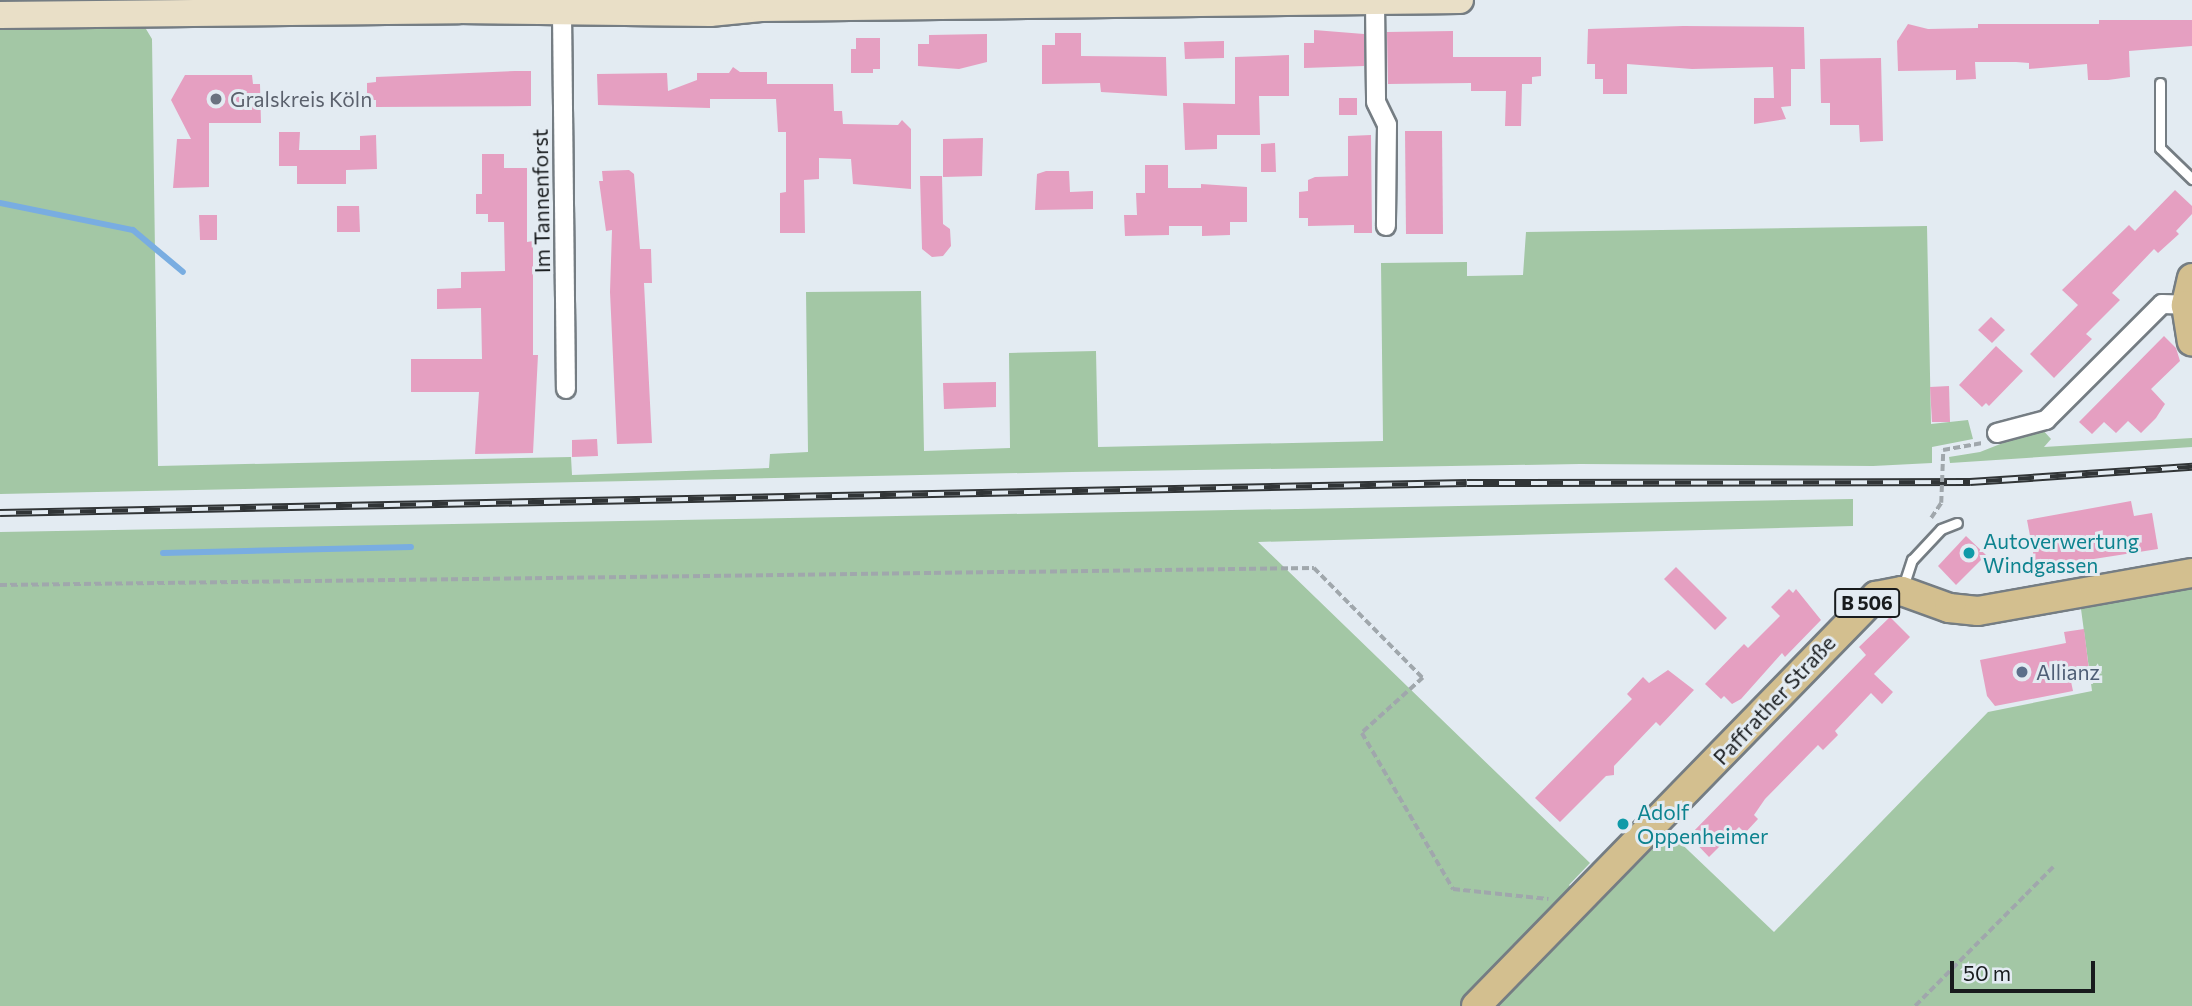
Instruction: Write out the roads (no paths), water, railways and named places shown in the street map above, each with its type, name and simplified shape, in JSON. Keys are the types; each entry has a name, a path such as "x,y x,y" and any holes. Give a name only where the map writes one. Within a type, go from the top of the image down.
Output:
{"main road":[{"path":"0,15 562,12 624,6 1460,0"},
{"path":"2189,291 2192,342"},
{"name":"B 506","path":"1902,591 1949,608 1978,611 2192,573"},
{"name":"Paffrather Straße","path":"1476,1006 1866,604 1888,592 1902,591"}],"street":[{"path":"1375,1 1376,102 1387,124 1386,226"},
{"name":"Im Tannenforst","path":"562,12 566,389"},
{"path":"1997,433 2046,419 2162,304 2189,291"}],"lane":[{"path":"2160,83 2160,148 2192,179"},
{"path":"1902,591 1912,560 1941,529 1957,523"}],"waterway":[{"path":"0,203 133,230 183,272"},
{"path":"163,553 411,547"}],"railway":[{"path":"0,513 1467,483 1970,482 2192,467"}],"place":[{"name":"Gralskreis Köln","path":"216,99"},
{"name":"Autoverwertung Windgassen","path":"1969,553"},
{"name":"Allianz","path":"2022,672"},
{"name":"Adolf Oppenheimer","path":"1623,824"}]}
